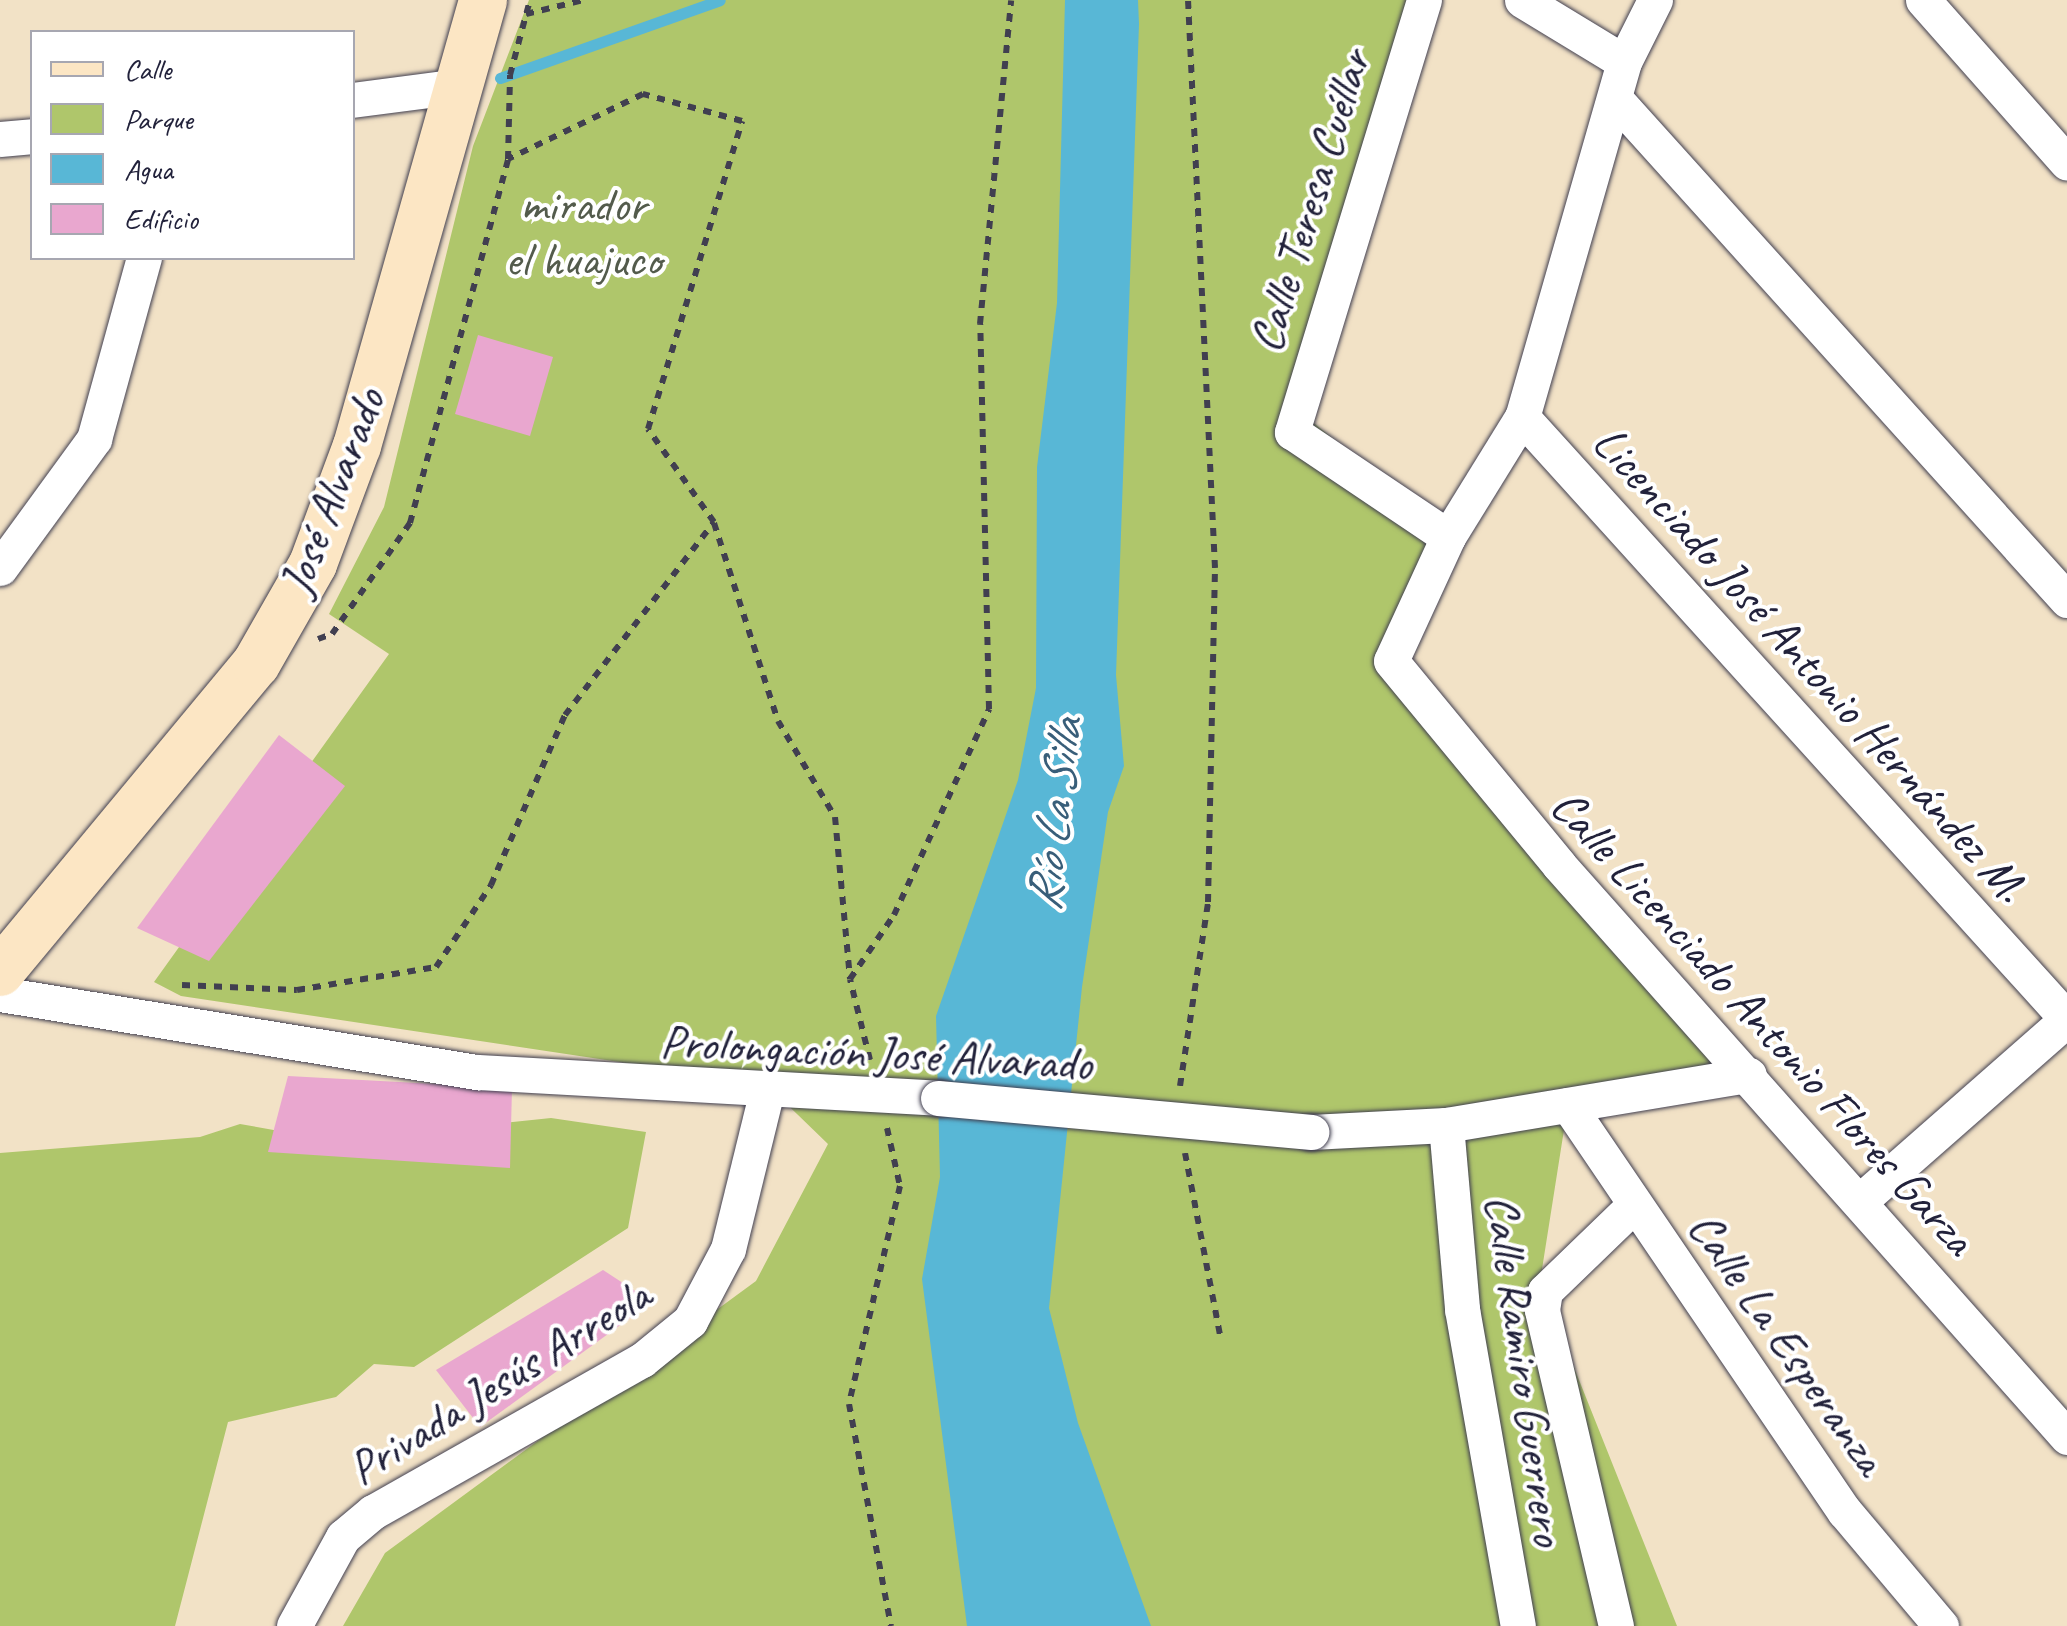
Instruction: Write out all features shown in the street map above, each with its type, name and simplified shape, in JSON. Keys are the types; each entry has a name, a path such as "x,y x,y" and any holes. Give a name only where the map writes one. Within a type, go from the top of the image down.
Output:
{"street":[{"name":"Calle Teresa Cuéllar","path":"1424,0 1292,432 1448,537"},
{"path":"1522,0 1624,62"},
{"path":"1448,537 1522,417 1617,101 1624,62 1656,0"},
{"path":"1924,0 2067,163"},
{"name":"José Alvarado","path":"2,972 256,664 336,508 460,86 504,7"},
{"path":"355,100 460,86"},
{"path":"1617,101 2067,600"},
{"path":"0,139 30,136"},
{"path":"0,568 94,438 143,260"},
{"name":"Licenciado José Antonio Hernández M.","path":"1522,417 2067,1019"},
{"name":"Calle Licenciado Antonio Flores Garza","path":"1448,537 1393,666 2067,1436"},
{"name":"Prolongación José Alvarado","path":"2,972 478,1072 766,1094 938,1098 1312,1132 1446,1125 1749,1074"},
{"path":"1860,1202 2067,1019"},
{"name":"Privada Jesús Arreola","path":"294,1626 342,1538 373,1512 642,1360 690,1321 728,1249 766,1094"},
{"name":"Calle La Esperanza","path":"1568,1105 1845,1512 1941,1626"},
{"name":"Calle Ramiro Guerrero","path":"1446,1125 1462,1309 1518,1626"},
{"name":"Calle Ramiro Guerrero","path":"1616,1626 1542,1310 1545,1290 1634,1206"}],"path":[{"path":"504,7 530,0"},
{"path":"504,7 584,0"},
{"path":"850,979 894,915 988,709 980,324 1011,0"},
{"path":"1181,1104 1208,902 1215,568 1188,0"},
{"path":"256,664 332,634 410,523 508,159 504,7"},
{"path":"508,159 643,94 742,121 648,429 714,522 778,721 835,816 850,979 872,1068"},
{"path":"164,984 297,990 436,968 491,886 565,715 714,522"},
{"path":"886,1126 900,1186 849,1404 891,1626"},
{"path":"1184,1140 1190,1210 1221,1340"}],"green space":[{"name":"mirador el huajuco","path":"529,0 1426,0 1298,410 1442,528 1396,665 1749,1075 1569,1098 1540,1282 1677,1626 343,1626 385,1553 756,1281 828,1144 766,1084 181,996 154,982 389,654 329,614 384,507 473,146"},
{"path":"551,1118 646,1132 628,1228 414,1367 374,1364 336,1397 228,1422 175,1626 0,1626 0,1153 200,1137 240,1124 335,1141"}],"water":[{"name":"Río La Silla","path":"1065,0 1138,0 1139,24 1116,675 1124,766 1108,812 1082,987 1049,1308 1078,1423 1151,1626 967,1626 922,1279 940,1177 936,1016 1018,780 1036,688 1037,467 1057,303"}],"building":[{"path":"478,335 553,357 530,436 455,414"},
{"path":"279,735 345,786 209,961 137,928"},
{"path":"288,1076 512,1088 510,1168 268,1152"},
{"path":"603,1270 652,1302 480,1427 436,1370"}],"waterway":[{"path":"500,78 720,0"}]}
